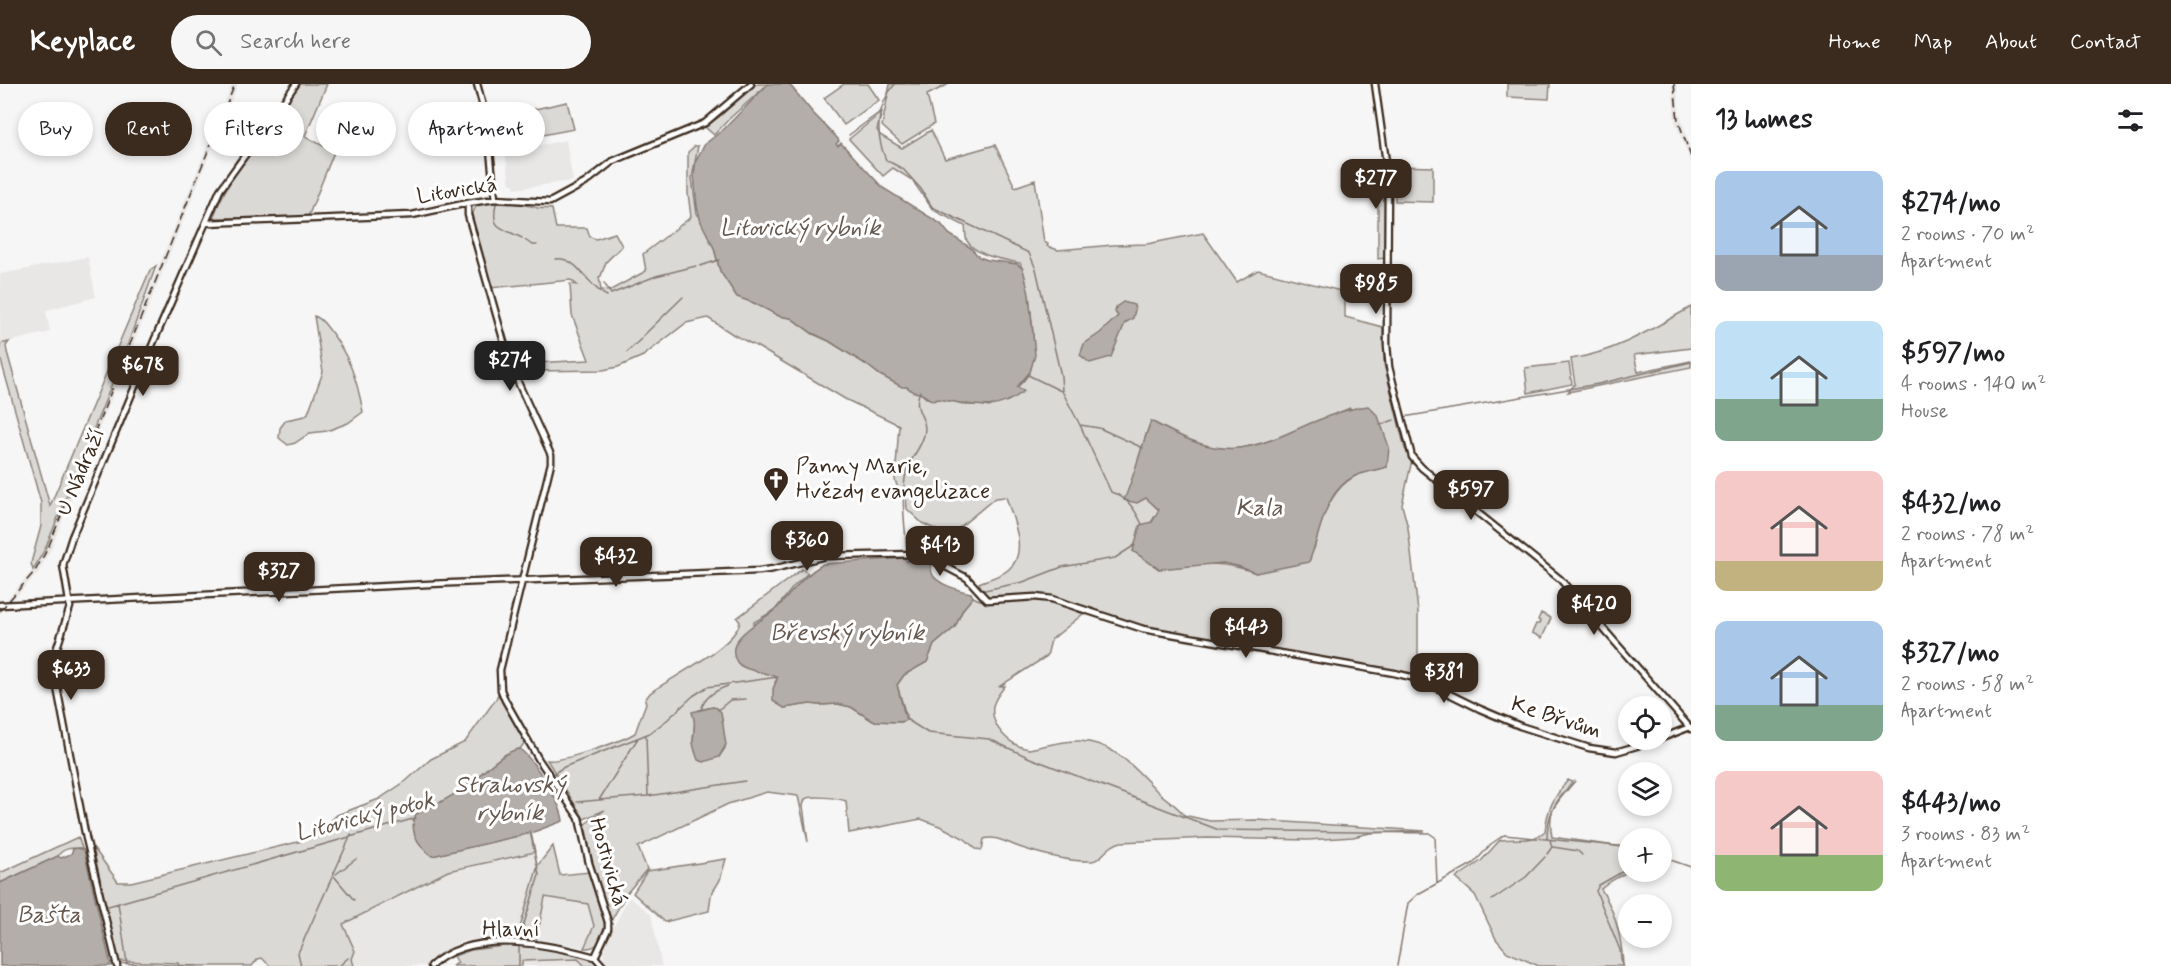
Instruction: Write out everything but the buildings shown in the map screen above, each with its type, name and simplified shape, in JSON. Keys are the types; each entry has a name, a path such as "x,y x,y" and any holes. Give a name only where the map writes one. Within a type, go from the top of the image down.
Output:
{"street":[{"name":"U Nádraží","path":"69,602 63,570 72,537 220,190 297,84"},
{"path":"477,84 487,121 495,199"},
{"name":"Litovická","path":"206,223 412,215 495,199 550,202 585,183 613,161 705,123 751,84"},
{"path":"1375,84 1388,176 1387,345 1389,367 1412,456 1422,468 1560,579 1690,728 1672,734"},
{"name":"Hostivická","path":"468,203 468,215 511,367 551,455 551,463 500,670 501,690 529,744 579,818 589,863 608,922 608,930 595,957"},
{"name":"Ke Břvům","path":"522,581 767,570 826,556 916,554 927,556 960,574 972,582 987,600 1035,597 1052,599 1143,629 1394,673 1419,679 1480,709 1553,737 1601,751 1623,750"},
{"path":"0,605 522,581"},
{"path":"69,602 69,615 54,657 55,677 86,838 117,966"},
{"name":"Hlavní","path":"431,966 445,955 467,947 521,942 561,948 595,957"},
{"path":"595,957 603,966"}],"shaded area":[{"path":"232,84 238,84 231,102 225,102"},
{"path":"300,84 327,84 319,102 316,102 316,110 305,136 316,142 316,156 332,156 308,217 213,218 230,182 247,156 304,156 304,102 286,102"},
{"path":"756,84 768,84 714,135 705,127 719,117"},
{"path":"844,84 868,84 879,100 844,125 824,98"},
{"path":"890,84 949,84 927,95 934,124 902,144 882,126"},
{"path":"1507,84 1550,84 1549,99 1507,97"},
{"path":"1672,84 1677,84 1679,110 1691,151 1691,163 1675,121"},
{"path":"567,102 574,129 545,135 545,107"},
{"path":"882,112 877,130 880,135 902,148 931,130 945,159 995,145 1015,187 1035,180 1044,242 1048,244 1047,246 1058,250 1147,244 1203,233 1237,282 1258,270 1345,292 1345,317 1383,327 1384,364 1405,449 1412,460 1402,505 1408,528 1418,611 1418,674 1130,623 1053,597 991,599 987,597 979,583 1009,569 1018,553 1015,524 1006,497 995,498 949,536 922,523 907,509 906,495 900,494 895,480 899,425 845,399 708,318 686,323 643,356 618,367 603,370 535,371 521,375 517,364 589,360 572,315 570,284 577,285 571,280 490,288 472,219 476,207 498,203 552,209 556,228 587,228 590,237 596,239 615,233 622,246 606,262 599,277 601,290 609,291 646,271 643,254 691,217 688,193 688,152 698,146 692,178 697,215 714,248 720,271 737,297 779,316 791,318 880,375 926,398 989,407 1024,391 1017,387 1028,375 1032,364 1033,335 1027,285 1020,263 977,251 967,241 965,226 933,210 912,180 893,168 883,176 849,139","holes":["1350,408 1387,467 1355,476 1338,490 1327,508 1314,549 1256,573 1220,564 1197,564 1159,569 1133,551 1159,510 1146,497 1125,500 1151,421 1198,443 1228,449 1272,440"]},
{"path":"566,140 573,181 515,189 514,184 510,184 506,156 545,156 545,144"},
{"path":"204,154 204,156 209,156 51,549 38,573 0,614 0,607 33,570 46,547"},
{"path":"1396,166 1433,167 1433,202 1395,201"},
{"path":"1385,174 1383,191 1386,197 1385,258 1378,259 1378,179"},
{"path":"88,257 96,297 46,311 50,332 0,344 0,274"},
{"path":"156,266 126,349 46,547 33,570 31,563 41,526 41,503 0,357 0,344 9,342 6,346 7,352 50,506 150,270"},
{"path":"1691,307 1691,348 1634,355 1638,372 1691,361 1691,367 1568,392 1575,384 1571,359 1618,345"},
{"path":"314,316 325,324 347,358 355,378 363,412 348,423 327,431 310,433 288,445 279,438 280,428 286,420 305,416 308,413 323,372"},
{"path":"1569,363 1572,384 1528,393 1525,368"},
{"path":"802,569 808,573 775,610 754,622 739,664 775,676 784,708 810,704 838,704 851,707 873,721 901,722 906,720 906,715 897,685 904,675 927,662 934,645 955,627 963,609 973,597 987,602 1033,600 1059,604 1083,614 1051,640 1047,656 1000,686 1005,686 994,703 993,714 998,728 1008,740 1029,749 1074,741 1092,742 1103,746 1131,765 1184,815 1210,821 1257,820 1425,831 1370,833 1353,837 1308,840 1207,838 1121,842 1096,860 1083,861 1045,855 993,838 984,839 982,850 976,849 965,839 921,819 849,833 846,801 825,797 805,799 803,806 808,842 798,796 767,792 728,804 638,847 647,869 627,893 611,921 592,865 585,824 605,810 584,819 547,760 577,755 635,733 646,703 645,700 650,693 701,661 726,642 740,622 737,618","holes":["713,707 722,719 725,748 719,757 693,742 695,719 699,710"]},
{"path":"1541,613 1551,618 1542,638 1532,633 1536,624 1539,624"},
{"path":"498,694 525,742 520,749 505,755 457,793 416,814 414,832 416,838 432,856 531,833 535,852 448,871 343,924 355,951 352,959 354,966 270,966 262,958 252,966 179,966 178,963 118,961 93,847 118,882 131,882 320,835 319,831 337,815 379,799 406,781 431,759 465,742"},
{"path":"1568,780 1572,782 1554,807 1551,820 1552,837 1618,846 1618,877 1601,889 1611,907 1617,926 1618,948 1621,948 1623,966 1539,966 1507,952 1496,939 1475,895 1456,878 1481,861 1500,840 1529,839 1545,831 1547,816"},
{"path":"78,837 82,848 66,850 0,883 0,873"},
{"path":"553,846 560,875 590,872 605,928 605,933 599,943 592,947 584,948 594,926 588,904 545,897 536,942 517,938 538,865"},
{"path":"535,852 538,875 519,937 484,938 461,942 443,951 428,966 354,966 343,924 448,871"},
{"path":"726,859 720,880 711,895 709,911 665,922 633,893 647,871"},
{"path":"545,897 588,904 594,926 584,948 537,939"},
{"path":"629,897 651,914 662,966 610,966 604,960 603,947"},
{"path":"512,945 572,952 583,955 601,966 585,966 578,959 522,961 522,966 452,966 458,963 454,956 471,950"},
{"path":"578,959 585,966 522,966 522,961"}],"water":[{"name":"Litovický rybník","path":"768,84 789,84 838,139 836,144 838,146 841,143 883,188 941,224 949,234 971,248 979,257 1017,264 1023,269 1029,294 1035,355 1030,372 1017,387 1024,391 1003,403 993,405 972,405 937,399 933,401 880,375 791,318 779,316 737,297 720,271 714,248 701,222 694,175 696,160 705,144 724,129"},
{"path":"1123,302 1134,305 1133,318 1125,323 1111,357 1090,363 1080,355 1084,344 1118,316 1115,312 1116,307"},
{"name":"Kala","path":"1368,406 1378,416 1389,447 1387,467 1355,476 1336,492 1325,514 1309,562 1256,573 1223,563 1159,569 1133,551 1140,525 1152,522 1159,510 1146,498 1137,503 1124,500 1151,421 1199,443 1212,447 1238,448 1267,442 1341,412"},
{"name":"Břevský rybník","path":"910,557 931,563 934,577 949,586 971,593 973,597 963,609 955,627 934,645 927,662 904,675 897,685 906,720 901,722 873,721 851,707 838,704 810,704 784,708 773,701 773,689 777,679 775,676 749,669 737,662 734,653 735,645 746,630 777,608 803,579 823,564 905,558 906,561 910,560"},
{"path":"713,707 721,712 726,745 719,757 704,762 698,760 694,748 692,712"},
{"name":"Strahovský rybník","path":"520,749 533,763 546,783 558,804 563,821 531,833 432,856 427,852 414,833 416,814 451,796 505,755"},
{"name":"Bašta","path":"73,849 84,850 111,966 0,966 0,883 58,856 61,858 71,854"}],"waterway":[{"name":"Litovický potok","path":"895,84 884,102 879,121 880,141 886,160 903,169 921,189 932,207 1029,253 1036,269 1061,376 1062,391 1080,425 1099,428 1143,448"},
{"name":"Litovický potok","path":"849,135 880,112"},
{"path":"495,176 498,196"},
{"path":"496,203 496,223 502,229 522,238"},
{"path":"525,240 532,245 537,245"},
{"path":"555,259 571,262 600,292 607,296"},
{"path":"700,266 719,260"},
{"path":"611,294 656,276 696,266"},
{"path":"604,283 611,294"},
{"path":"643,336 683,297"},
{"path":"627,352 641,339"},
{"path":"1404,417 1598,384 1691,362"},
{"name":"Litovický potok","path":"1028,375 1061,391"},
{"path":"908,562 903,495 906,473 925,429 918,404 920,391"},
{"path":"1380,425 1394,420"},
{"path":"1080,425 1111,492 1130,504 1142,524"},
{"name":"Litovický potok","path":"980,591 1023,582 1062,567 1115,558 1135,545"},
{"name":"Litovický potok","path":"543,780 564,767 650,733 707,687 778,677"},
{"path":"701,710 711,695 728,686"},
{"path":"718,710 730,700 746,699"},
{"path":"906,719 928,733 989,739 1030,758 1219,830 1429,833 1435,837 1437,883"},
{"path":"599,800 648,796 646,736"},
{"path":"577,802 599,800 638,738"},
{"path":"648,796 745,781"},
{"path":"1547,839 1547,829 1554,807 1575,781"},
{"name":"Litovický potok","path":"105,907 416,818"},
{"path":"519,940 539,875 530,831"},
{"path":"301,966 298,953 351,835"},
{"path":"1397,966 1408,903 1418,894 1474,863 1491,844 1504,835 1618,846"},
{"path":"1547,854 1552,847 1550,840"},
{"path":"1553,847 1578,851 1582,855"},
{"path":"1492,900 1526,877 1545,857"},
{"path":"336,874 356,859"},
{"path":"1672,860 1691,867"},
{"path":"1618,874 1599,885 1596,891 1620,950 1622,966"},
{"path":"334,876 354,900"},
{"path":"118,903 127,963"},
{"path":"519,946 519,966"},
{"path":"339,966 348,958"},
{"path":"111,963 197,966"}],"railway":[{"path":"0,611 35,571 48,548 235,84"},
{"path":"1674,84 1678,120 1691,157"}],"place":[{"name":"Panny Marie, Hvězdy evangelizace","path":"776,503"}]}
